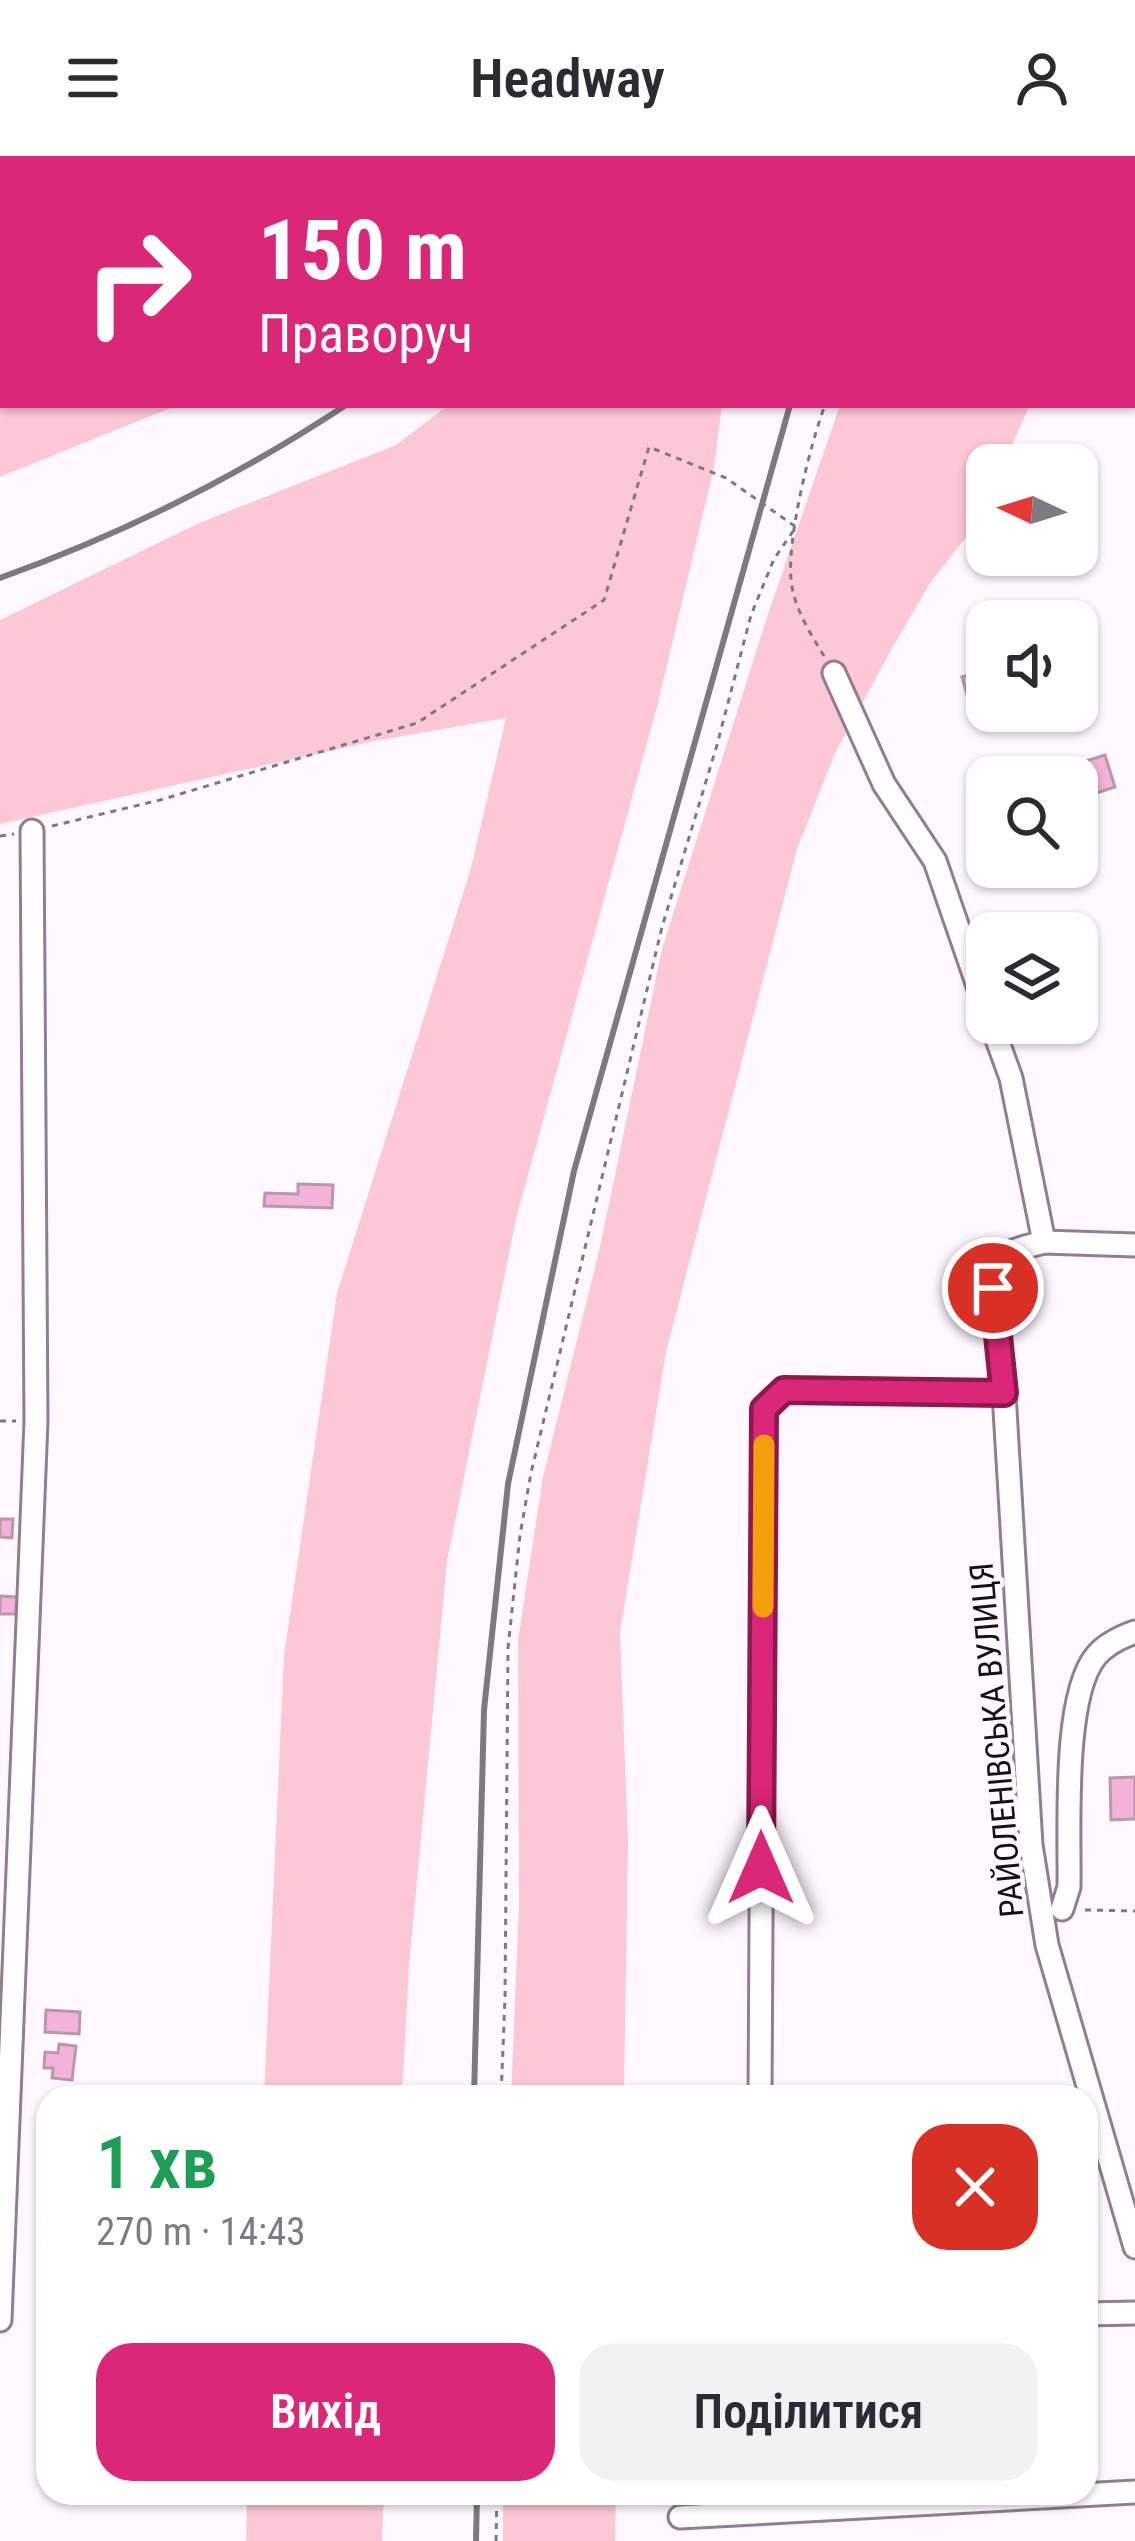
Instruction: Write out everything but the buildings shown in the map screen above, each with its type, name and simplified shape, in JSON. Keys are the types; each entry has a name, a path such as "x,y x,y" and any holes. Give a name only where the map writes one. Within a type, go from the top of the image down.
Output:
{"street":[{"path":"834,673 884,784 935,861 966,951"},
{"path":"0,2320 36,1421 32,831"},
{"path":"999,1044 1011,1078 1044,1242 1135,1245"},
{"name":"РАЙОЛЕНІВСЬКА ВУЛИЦЯ","path":"1044,1242 1010,1252 993,1288 1004,1393 1031,1845 1051,1909 1047,1945 1088,2085"},
{"path":"760,2085 764,1409 784,1390 1004,1393"},
{"path":"1051,1909 1069,1887 1073,1732 1081,1689 1095,1657 1135,1632"},
{"name":"РАЙОЛЕНІВСЬКА ВУЛИЦЯ","path":"1098,2120 1135,2247"},
{"path":"1098,2314 1135,2313"},
{"path":"1098,2494 1135,2492"},
{"path":"680,2517 898,2505"}],"path":[{"path":"824,408 804,482 790,581 806,627 834,673"},
{"path":"0,836 160,800 417,723 604,600 649,447 726,478 796,527"},
{"path":"502,2085 508,1648 531,1473 662,928 751,615 774,559 796,527"},
{"path":"1051,1909 1135,1911"},
{"path":"496,2541 497,2505"}],"shaded area":[{"path":"0,408 171,408 0,477"},
{"path":"445,408 722,408 714,468 657,707 516,1219 447,1562 409,1966 403,2085 265,2085 284,1655 337,1293 471,868 506,718 375,741 0,824 0,620 199,523 396,445"},
{"path":"839,408 1029,408 1012,444 966,444 966,537 931,582 836,751 797,849 666,1352 620,1633 628,1840 624,2085 512,2085 519,1905 518,1640 543,1477 600,1247 662,949"},
{"path":"247,2505 384,2505 382,2541 246,2541"},
{"path":"503,2505 616,2505 615,2541 503,2541"}],"railway":[{"path":"0,578 178,502 341,408"},
{"path":"474,2085 484,1710 508,1484 574,1171 789,408"},
{"path":"476,2541 477,2505"}],"slow traffic":[{"path":"763,1607 764,1445"}],"route":[{"path":"761,1868 764,1409 784,1390 1004,1393 993,1288"}]}
